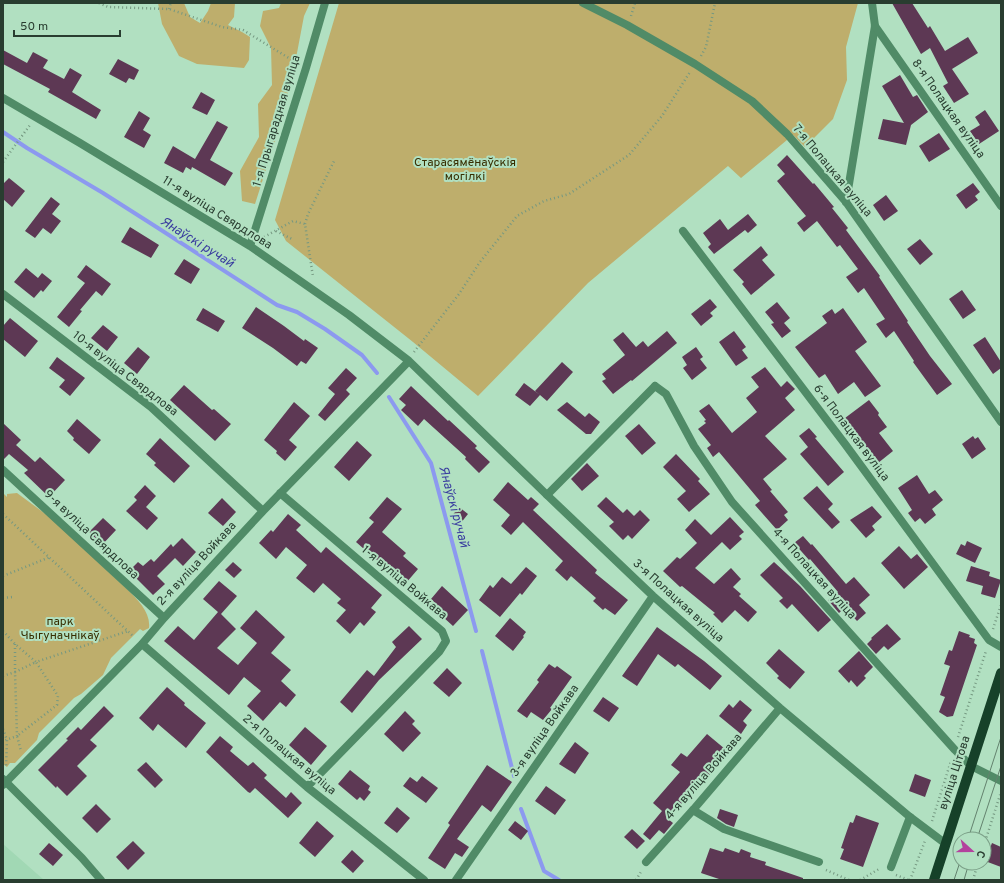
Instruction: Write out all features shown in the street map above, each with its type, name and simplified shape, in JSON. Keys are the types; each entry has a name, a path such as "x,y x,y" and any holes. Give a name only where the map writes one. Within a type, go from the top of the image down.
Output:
{"main road":[{"name":"вуліца Цітова","path":"934,880 1001,673"}],"street":[{"name":"1-я Прыгарадная вуліца","path":"250,246 325,3"},
{"name":"7-я Полацкая вуліца","path":"583,3 628,25 695,64 752,101 788,134 846,202 1001,422"},
{"path":"846,202 875,26 872,3"},
{"name":"8-я Полацкая вуліца","path":"875,26 1001,206"},
{"name":"11-я вуліца Свярдлова","path":"3,98 250,246 349,315 409,361"},
{"name":"6-я Полацкая вуліца","path":"683,231 845,444 989,640 1001,647"},
{"name":"10-я вуліца Свярдлова","path":"3,294 151,407 263,510"},
{"name":"2-я вуліца Войкава","path":"4,782 142,644 263,510 409,361"},
{"name":"3-я Полацкая вуліца","path":"409,361 653,596 780,708 910,817 946,844"},
{"name":"4-я Полацкая вуліца","path":"547,495 655,386 666,394 694,446 732,502 955,750 971,766 1001,781"},
{"name":"9-я вуліца Свярдлова","path":"3,470 164,618"},
{"name":"1-я вуліца Войкава","path":"280,493 442,631 446,641 439,652 307,788"},
{"name":"3-я вуліца Войкава","path":"456,880 653,596"},
{"name":"2-я Полацкая вуліца","path":"142,644 307,788 424,880"},
{"name":"4-я вуліца Войкава","path":"646,862 693,810 780,708"},
{"path":"4,782 82,858 100,880"},
{"path":"693,810 724,829 819,862"},
{"path":"891,867 910,817"}],"path":[{"path":"99,3 108,7 169,9 222,27 243,30 306,68"},
{"path":"169,9 171,3"},
{"path":"409,361 459,294 480,262 517,216 544,201 569,194 629,155 662,116 706,47 716,3"},
{"path":"3,162 22,136"},
{"path":"315,291 305,224 308,214 335,159"},
{"path":"250,246 293,221 305,224"},
{"path":"275,231 292,239"},
{"path":"3,514 142,644"},
{"path":"3,576 50,557"},
{"path":"3,598 13,597"},
{"path":"3,631 15,644 36,662 58,696 57,704 17,736 3,741"},
{"path":"3,676 36,662 128,631"},
{"path":"15,644 17,736"},
{"path":"3,729 7,740 4,782"},
{"path":"988,831 1001,791"}],"shaded area":[{"path":"3,844 44,880 3,880"}],"green space":[{"path":"158,3 184,3 190,17 200,23 208,11 211,3 235,3 234,17 228,25 250,37 249,60 244,68 197,64 179,56 162,24"},
{"path":"281,3 310,3 304,16 293,74 278,132 255,204 242,201 240,171 259,137 258,104 272,85 271,48 260,26 263,11 279,8"},
{"name":"Старасямёнаўскія могілкі","path":"339,3 858,3 846,47 847,80 833,119 805,147 793,135 741,178 728,166 588,283 478,396 286,241 275,220"},
{"name":"парк Чыгуначнікаў","path":"3,493 7,497 7,494 17,493 51,518 136,598 146,612 149,622 149,628 143,631 140,629 111,658 103,675 81,694 74,698 39,733 37,740 15,763 10,763 7,767 3,764"}],"building":[{"path":"892,3 912,3 928,28 930,26 945,51 968,37 978,53 952,69 969,94 954,103 943,86 948,83 930,48 921,54"},
{"path":"3,50 27,63 33,52 48,60 43,68 64,79 70,68 82,75 72,92 101,110 96,119 48,92 50,89 3,64"},
{"path":"118,59 139,70 134,80 129,78 126,83 109,74"},
{"path":"900,75 913,97 917,95 928,112 911,125 906,145 878,139 883,119 904,123 882,86"},
{"path":"201,92 215,100 207,115 192,108"},
{"path":"985,110 999,131 979,144 970,131 980,125 975,117"},
{"path":"139,111 150,118 143,130 151,135 144,148 124,137"},
{"path":"217,121 228,127 210,160 233,173 225,186 192,167 191,170 186,167 183,173 164,163 173,146 195,159"},
{"path":"939,133 950,149 929,162 919,146"},
{"path":"787,155 813,184 814,183 834,207 832,208 848,228 846,230 880,276 879,277 908,321 907,322 930,356 952,384 937,395 913,362 914,361 894,331 886,338 876,324 885,319 864,288 858,293 846,277 858,269 840,245 837,247 817,221 804,232 797,223 806,216 777,181 785,174 777,165"},
{"path":"9,178 25,191 12,207 3,199 3,184"},
{"path":"973,183 980,192 975,196 978,200 966,209 956,195"},
{"path":"886,195 898,211 884,221 873,205"},
{"path":"51,197 60,204 52,214 61,221 51,234 43,228 35,238 25,231"},
{"path":"748,214 757,225 748,233 745,230 714,254 708,247 711,244 703,233 720,219 728,230"},
{"path":"130,227 159,245 151,258 121,242"},
{"path":"920,239 933,254 920,265 907,249"},
{"path":"761,246 768,255 762,260 775,275 751,295 742,284 744,282 733,270"},
{"path":"184,259 200,269 191,284 174,274"},
{"path":"86,265 111,284 102,296 96,291 80,310 82,311 69,327 57,317 85,283 77,277"},
{"path":"26,268 38,278 42,273 52,281 43,292 41,290 34,298 14,282"},
{"path":"962,290 976,310 963,319 949,299"},
{"path":"710,299 717,307 710,313 713,316 701,326 691,314"},
{"path":"777,302 790,318 784,323 791,331 782,338 771,324 774,323 765,312"},
{"path":"256,307 304,341 305,339 318,348 306,364 301,361 297,366 242,328"},
{"path":"203,308 225,321 218,332 196,320"},
{"path":"843,308 867,342 855,351 881,386 865,397 854,382 838,394 825,374 819,378 795,347 827,323 822,316 832,309 835,314"},
{"path":"10,318 38,341 25,357 3,339 3,326"},
{"path":"103,325 118,337 107,351 91,338"},
{"path":"667,331 677,343 632,381 631,380 613,394 602,381 606,379 602,374 625,355 613,340 623,332 636,347 643,341 648,347"},
{"path":"734,331 746,347 742,350 748,358 736,366 719,342"},
{"path":"985,337 1001,362 1001,368 993,374 973,345"},
{"path":"138,347 150,357 137,374 124,363"},
{"path":"696,347 703,357 700,359 707,368 692,380 683,368 687,365 682,357"},
{"path":"57,357 85,378 70,396 59,387 65,380 49,368"},
{"path":"562,362 573,372 547,401 535,391"},
{"path":"765,367 781,387 787,381 795,389 785,398 795,410 765,436 787,459 763,479 772,490 770,491 788,512 784,515 788,520 777,530 755,505 760,501 719,452 713,457 707,448 711,445 698,429 706,423 704,421 706,420 699,411 709,404 732,433 757,412 746,398 759,387 751,377"},
{"path":"346,368 357,378 346,390 350,394 325,421 318,415 335,394 328,388"},
{"path":"524,383 540,395 530,406 515,395"},
{"path":"184,385 212,410 214,409 231,424 215,441 170,400"},
{"path":"411,386 477,446 475,448 490,462 479,473 465,459 466,457 424,419 418,426 401,410 406,405 399,399"},
{"path":"869,400 887,427 879,433 893,451 878,463 845,418"},
{"path":"294,402 310,416 289,440 297,447 285,461 276,453 277,451 264,440"},
{"path":"567,402 585,417 589,413 600,422 591,434 586,434 557,410"},
{"path":"77,419 101,440 89,454 73,440 74,438 67,431"},
{"path":"3,423 21,440 16,445 35,462 40,457 65,480 49,497 24,473 28,470 9,454 3,460"},
{"path":"639,424 656,443 642,455 625,436"},
{"path":"809,428 817,437 815,438 844,472 828,486 800,454 808,447 799,436"},
{"path":"973,436 975,439 978,437 986,449 972,459 962,444"},
{"path":"160,438 190,466 174,483 154,465 156,463 146,454"},
{"path":"357,441 372,455 349,481 334,467"},
{"path":"676,454 700,479 698,481 710,494 689,512 677,499 686,491 663,467"},
{"path":"587,463 599,476 582,491 571,479"},
{"path":"917,475 929,494 935,490 943,500 932,509 936,515 925,524 920,518 915,522 908,513 912,510 898,488"},
{"path":"508,482 528,500 531,497 539,504 533,510 597,570 595,573 628,600 615,615 605,608 603,610 593,601 596,598 571,576 567,581 555,570 563,561 523,522 511,535 501,526 510,515 493,500"},
{"path":"145,485 156,496 146,507 158,518 147,530 126,511 137,500 134,497"},
{"path":"817,486 833,504 828,509 840,522 832,529 803,498"},
{"path":"387,497 402,509 382,532 406,553 403,556 418,569 406,583 405,581 403,583 356,542 374,522 369,518"},
{"path":"606,497 623,513 627,509 634,516 640,510 650,520 632,539 628,535 623,540 609,526 614,522 597,506"},
{"path":"222,498 236,512 223,526 208,513"},
{"path":"872,506 882,517 872,526 875,530 866,538 850,520"},
{"path":"459,507 468,514 460,524 451,517"},
{"path":"288,514 301,525 296,530 321,553 326,547 382,595 371,608 376,612 364,626 360,622 350,634 336,621 346,610 337,603 341,599 323,583 314,593 296,578 307,565 286,547 276,559 259,543 271,530 273,532"},
{"path":"730,517 744,532 739,536 742,539 730,550 722,542 695,568 714,584 731,568 741,579 733,587 741,594 739,596 757,612 748,622 735,610 722,623 713,614 715,613 682,586 680,587 663,571 677,557 680,559 697,543 685,530 695,519 711,535"},
{"path":"103,518 116,530 102,545 89,532"},
{"path":"803,536 811,545 812,544 846,584 854,577 870,595 859,605 866,613 857,621 844,608 839,613 828,600 838,592 810,559 809,560 794,543"},
{"path":"182,538 196,552 183,566 175,558 157,576 165,584 153,595 129,571 138,562 143,566 151,559 154,562 171,544 173,547"},
{"path":"967,541 982,548 975,563 956,554 961,544 965,546"},
{"path":"899,546 911,559 917,554 928,567 904,589 881,563"},
{"path":"233,562 242,570 234,578 225,570"},
{"path":"774,562 800,586 831,620 818,632 792,604 787,609 779,601 783,598 760,575"},
{"path":"971,566 990,572 989,576 1001,580 995,598 981,594 983,586 966,581"},
{"path":"526,567 537,576 522,595 520,593 500,617 479,600 490,585 493,588 502,577 511,584"},
{"path":"219,581 237,596 221,614 236,629 217,648 238,665 257,643 240,628 256,610 285,637 271,653 291,670 281,681 296,695 286,707 280,702 263,721 247,706 261,691 244,677 229,695 164,641 178,626 194,640 218,612 203,599"},
{"path":"442,586 468,610 453,626 432,607 436,604 431,599"},
{"path":"510,618 526,632 513,651 495,636"},
{"path":"887,624 901,639 888,650 884,646 876,654 867,644 872,639 871,638"},
{"path":"409,626 422,639 379,680 352,713 340,702 367,670 374,676 396,647 392,642"},
{"path":"657,627 722,676 710,690 678,664 675,667 658,654 637,686 622,676"},
{"path":"959,631 970,635 969,637 975,639 974,643 977,645 953,716 947,717 939,712 945,697 940,695 950,666 944,664 949,650 952,651"},
{"path":"779,649 805,672 790,689 777,678 779,676 766,663"},
{"path":"859,651 873,667 864,676 866,678 857,687 851,680 849,683 838,671"},
{"path":"549,664 555,668 557,666 572,677 550,708 552,709 543,720 531,712 527,718 517,711 539,682 537,680"},
{"path":"447,668 462,683 449,697 433,683"},
{"path":"167,687 185,703 184,705 206,723 186,748 158,724 153,731 139,718"},
{"path":"603,697 619,708 609,722 593,711"},
{"path":"740,700 752,710 743,721 747,725 741,734 719,716 729,704 733,708"},
{"path":"104,706 114,716 90,740 97,746 77,766 87,776 67,796 57,786 56,788 38,770 68,740 66,739 78,727 81,730"},
{"path":"405,711 415,721 412,724 421,733 403,752 384,734"},
{"path":"305,727 327,746 311,765 289,745"},
{"path":"707,734 725,749 707,771 710,774 698,790 695,788 668,819 673,823 664,834 659,830 650,840 643,834 662,811 653,803 680,772 671,765 681,753 687,757"},
{"path":"220,736 233,747 230,751 248,766 253,762 267,775 264,778 286,798 291,792 302,803 288,818 255,788 250,793 248,792 206,752"},
{"path":"575,742 589,753 575,774 559,764"},
{"path":"146,762 163,780 155,788 137,770"},
{"path":"487,765 512,782 491,812 482,805 457,839 469,847 462,857 455,853 445,869 428,858 450,825 448,823"},
{"path":"350,770 370,786 368,790 371,792 364,801 360,797 357,800 338,784"},
{"path":"915,774 931,780 925,797 909,791"},
{"path":"422,776 438,788 426,803 403,786 410,777 417,782"},
{"path":"546,786 566,800 555,815 535,801"},
{"path":"96,804 111,819 97,833 82,818"},
{"path":"397,807 410,818 397,833 384,823"},
{"path":"720,809 738,815 734,827 717,818"},
{"path":"856,815 879,823 863,867 840,859 844,849 841,848 850,822 853,823"},
{"path":"317,821 334,836 315,857 299,843"},
{"path":"515,821 528,831 521,840 508,830"},
{"path":"632,829 645,841 637,849 624,837"},
{"path":"133,841 145,853 128,870 116,857"},
{"path":"49,843 63,855 53,866 39,854"},
{"path":"992,843 1001,847 1001,867 992,864"},
{"path":"710,848 723,852 725,848 739,853 741,849 751,853 750,857 766,862 765,865 803,878 803,880 722,880 701,873"},
{"path":"352,850 364,861 353,873 341,862"}],"waterway":[{"name":"Янаўскі ручай","path":"3,132 103,193 277,305 297,312 325,329 362,355 377,373"},
{"name":"Янаўскі ручай","path":"389,397 431,463 476,631"},
{"name":"Янаўскі ручай","path":"482,651 514,776"},
{"name":"Янаўскі ручай","path":"521,809 544,871 559,880"}],"tram line":[{"path":"971,831 1001,737"},
{"path":"980,831 1001,766"},
{"path":"954,880 957,871"},
{"path":"964,880 967,871"}]}
